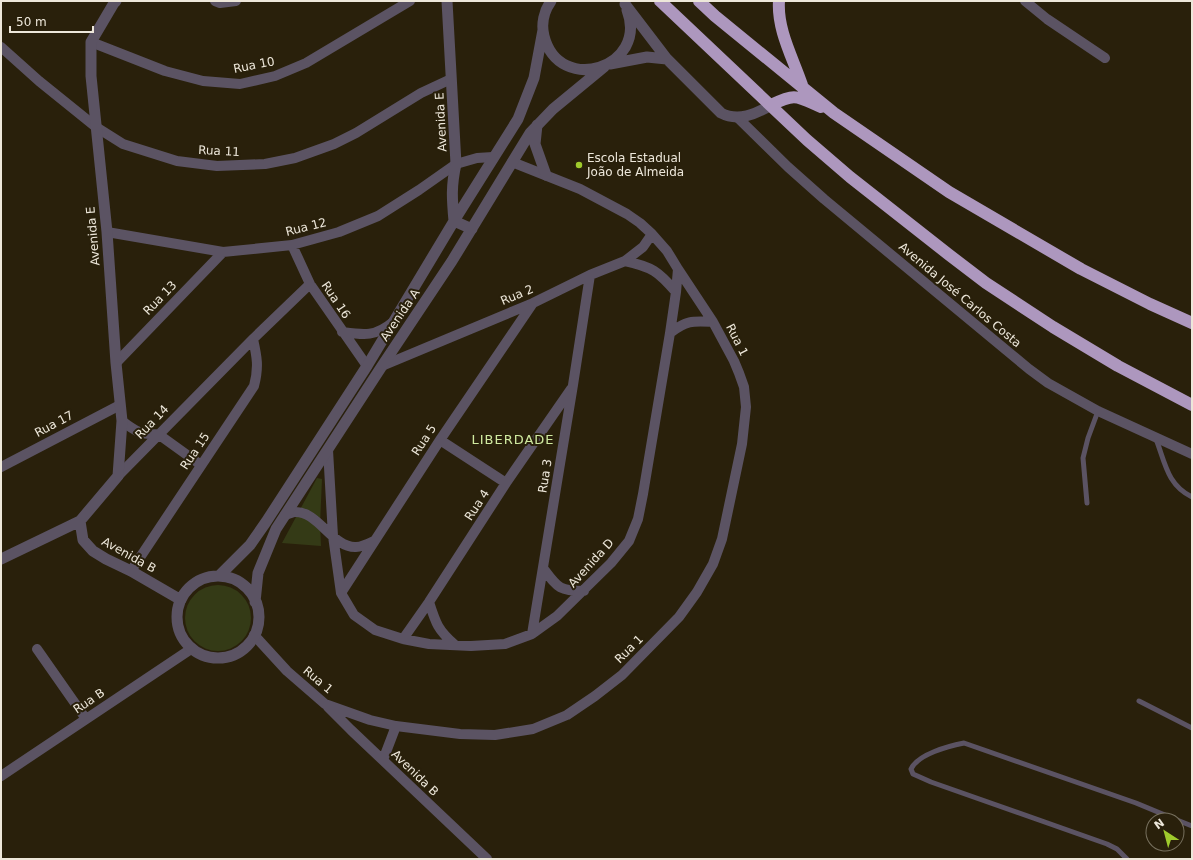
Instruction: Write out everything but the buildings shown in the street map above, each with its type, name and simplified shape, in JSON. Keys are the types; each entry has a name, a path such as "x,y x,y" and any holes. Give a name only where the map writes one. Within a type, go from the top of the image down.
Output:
{"highway":[{"path":"660,1 807,140 850,177 986,283 1084,346 1192,405"},
{"path":"699,1 715,16 803,86 834,113 950,192 1081,269 1150,304 1192,323"},
{"path":"779,1 778,10 781,30 803,86"},
{"path":"771,105 788,97 794,97 800,98 834,113"}],"street":[{"path":"91,42 116,1"},
{"path":"215,1 220,3 236,1"},
{"name":"Rua 10","path":"91,42 165,71 203,81 240,84 275,76 306,63 410,1"},
{"name":"Avenida E","path":"447,1 456,164 451,194 454,221"},
{"path":"540,1 544,16"},
{"path":"544,16 551,1"},
{"path":"1025,1 1047,19 1105,58"},
{"name":"Avenida A","path":"255,602 258,573 276,529 452,261 530,133 553,108 606,65 617,58 626,47 630,33 630,18 624,3"},
{"name":"Avenida José Carlos Costa","path":"624,3 667,60 721,113 727,116 736,117 824,199 1029,369 1048,383 1098,411 1192,454"},
{"name":"Avenida A","path":"219,576 234,559 250,545 266,522 367,366 493,157 518,119 534,78 543,30 544,16"},
{"path":"543,30 546,43 553,55 564,64 577,69 591,70 606,65 647,57 667,60"},
{"name":"Avenida E","path":"91,42 91,76 107,232 116,363 122,421 118,476"},
{"name":"Rua 11","path":"1,47 39,81 96,127 124,144 177,161 217,166 265,164 295,158 334,144 379,120 421,93 451,79"},
{"path":"736,117 743,117 758,112 771,105"},
{"path":"537,125 535,144 546,175"},
{"name":"Rua 12","path":"107,232 223,252 292,245 338,232 378,216 456,164 477,158 493,157"},
{"path":"512,162 580,189 627,214 652,234 667,251 678,269"},
{"path":"454,221 472,229"},
{"name":"Rua 2","path":"382,366 533,303 590,275 625,261 643,247 652,234"},
{"name":"Rua 16","path":"292,245 310,284 367,366"},
{"name":"Rua 13","path":"116,363 223,252"},
{"path":"625,261 645,266 663,276 676,292"},
{"name":"Avenida D","path":"328,450 333,536 341,593 354,616 375,630 403,639 429,644 471,646 505,644 532,634 557,616 612,563 629,541 638,519 670,333 678,269"},
{"name":"Rua 1","path":"254,635 287,671 325,704 370,720 396,726 460,734 495,735 533,729 567,714 595,696 622,675 678,617 697,592 705,578 722,539 742,444 746,408 744,387 734,361 713,322 678,269"},
{"name":"Rua 3","path":"532,634 590,275"},
{"name":"Rua 14","path":"1,559 80,521 118,476 158,434 310,284"},
{"name":"Rua 5","path":"341,593 440,440 533,303"},
{"path":"342,332 371,334 384,330 394,321"},
{"path":"670,333 681,325 694,321 713,322"},
{"name":"Rua 15","path":"131,571 254,386 258,373 258,359 253,339"},
{"name":"Rua 4","path":"403,639 430,602 506,483 573,386"},
{"name":"Rua 17","path":"1,467 120,405"},
{"path":"122,421 140,433 149,435 158,434 201,465"},
{"path":"440,440 506,483"},
{"path":"285,515 294,512 302,513 348,546 355,547 374,541"},
{"name":"Avenida B","path":"80,521 83,540 93,551 181,600"},
{"path":"543,568 555,584 561,589 568,591 584,591"},
{"path":"219,576 231,578 250,592 258,612 258,622 254,635 249,643 240,652 228,657 215,658 203,655 192,649 183,639 178,627 177,615 181,600 186,591 196,583 207,578 219,576"},
{"path":"430,602 435,621 443,634 455,645"},
{"path":"37,649 86,719"},
{"name":"Rua B","path":"1,776 192,649"},
{"name":"Avenida B","path":"325,704 487,859"},
{"path":"383,760 396,726"}],"lane":[{"path":"1087,503 1083,458 1088,438 1098,411"},
{"path":"1155,436 1168,474 1175,484 1192,498"},
{"path":"1139,701 1192,728"},
{"path":"1128,859 1117,849 1107,844 931,782 913,774 911,769 913,764 922,758 950,746 964,743 1158,812"}],"green space":[{"path":"317,478 322,479 320,525 321,546 282,543"},
{"path":"218,585 230,588 241,595 248,606 251,618 248,630 241,641 230,648 218,651 206,648 195,641 188,630 185,618 188,606 195,595 206,588"}],"place":[{"name":"Escola Estadual João de Almeida","path":"579,165"}],"district":[{"name":"LIBERDADE","path":"513,439"}]}
